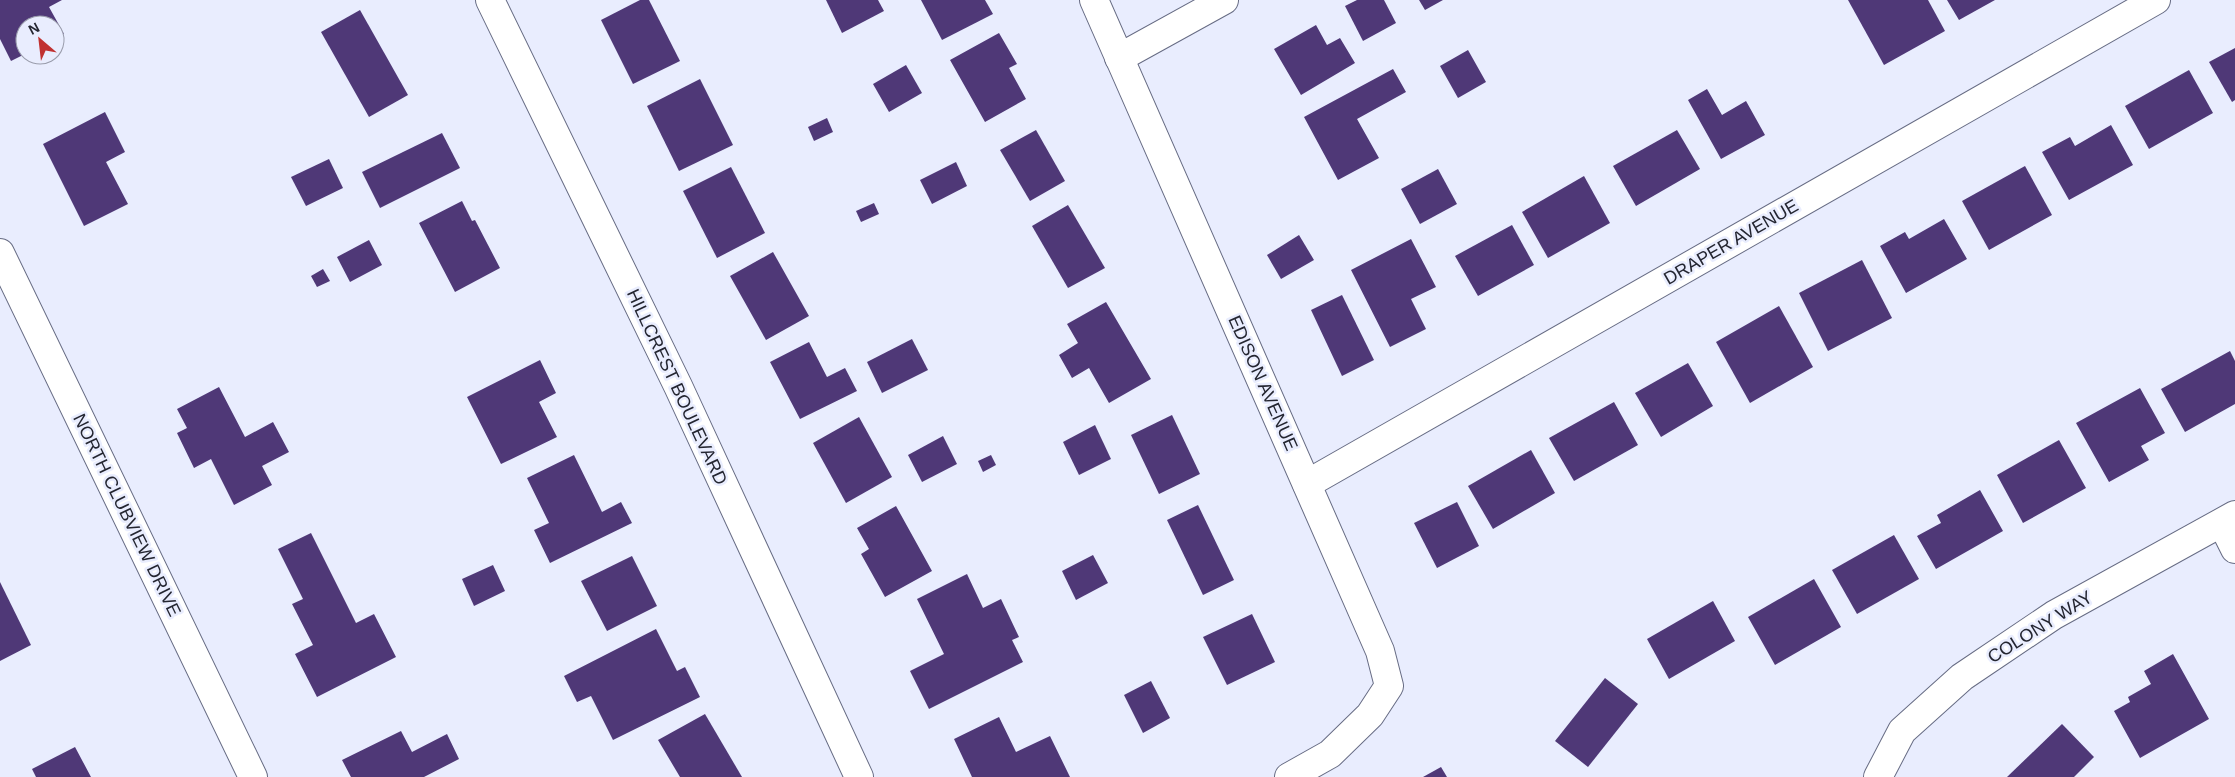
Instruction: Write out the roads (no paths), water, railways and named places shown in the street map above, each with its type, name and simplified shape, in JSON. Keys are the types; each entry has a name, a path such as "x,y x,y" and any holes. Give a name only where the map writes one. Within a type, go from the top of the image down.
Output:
{"street":[{"name":"HILLCREST BOULEVARD","path":"490,0 678,386 859,777"},
{"name":"EDISON AVENUE","path":"1094,0 1380,651 1389,686 1370,715 1330,754 1289,777"},
{"path":"1119,58 1224,0"},
{"name":"DRAPER AVENUE","path":"1307,484 2156,0"},
{"name":"NORTH CLUBVIEW DRIVE","path":"0,253 253,777"},
{"path":"2228,519 2235,550"},
{"name":"COLONY WAY","path":"1878,777 1902,731 1962,677 2054,615 2228,519"}]}
